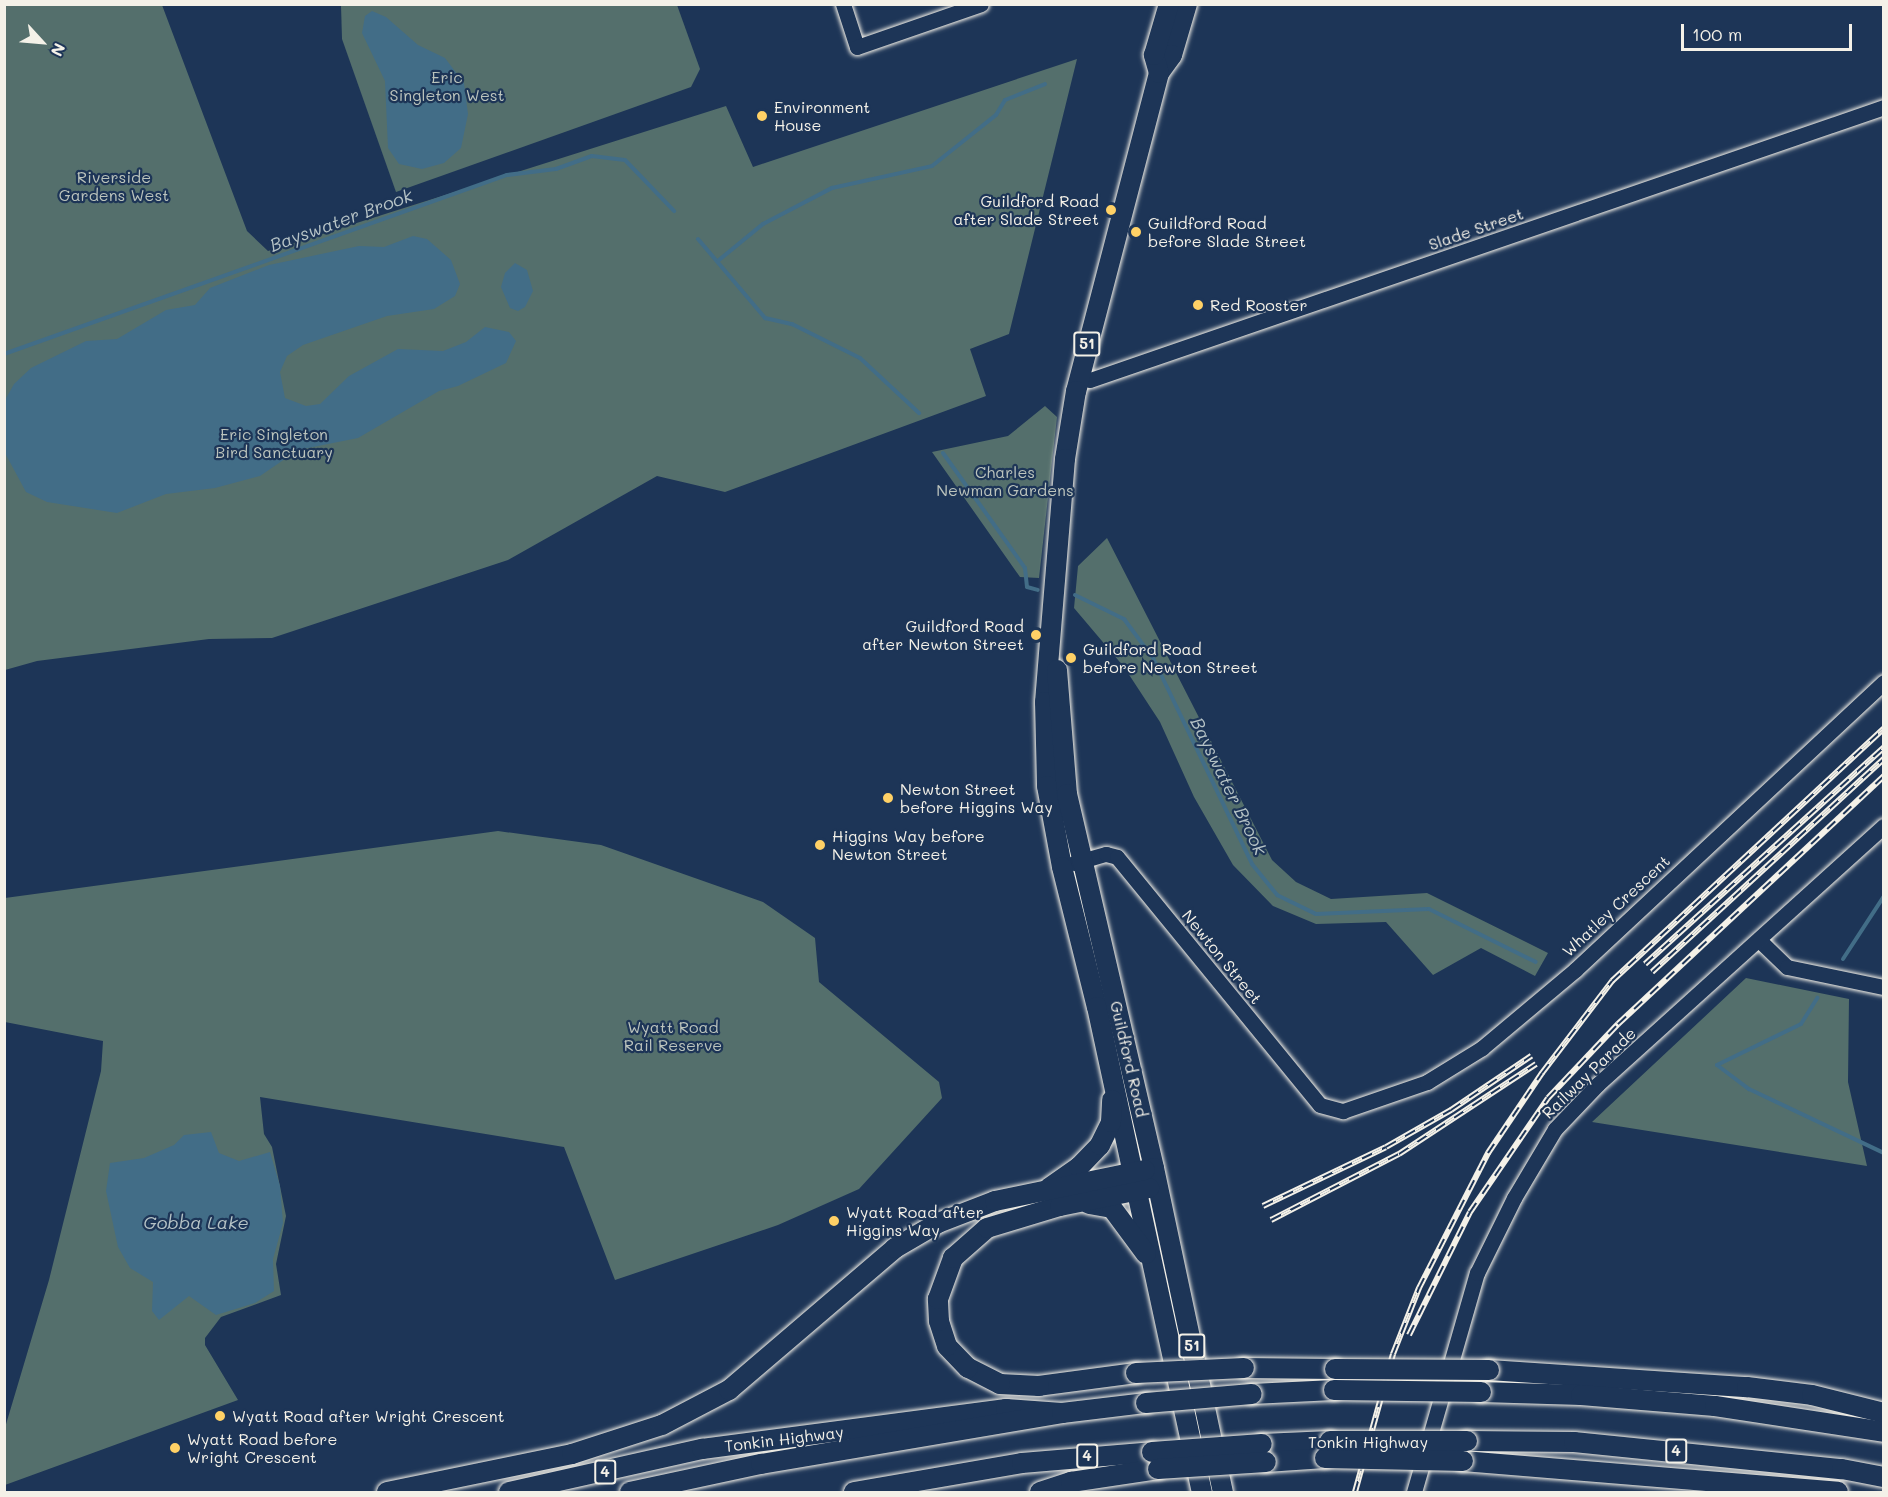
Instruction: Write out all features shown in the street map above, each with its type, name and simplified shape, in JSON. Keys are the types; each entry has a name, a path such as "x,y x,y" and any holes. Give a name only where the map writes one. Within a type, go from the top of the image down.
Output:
{"highway":[{"name":"Guildford Road","path":"1159,74 1155,56 1169,4"},
{"name":"Guildford Road","path":"1187,4 1172,55 1159,74 1079,377 1065,459 1054,622 1045,702 1047,765 1062,867 1113,1077 1150,1259 1202,1492"},
{"name":"Guildford Road","path":"1054,622 1067,794 1156,1177 1223,1492"},
{"path":"1039,1195 1079,1167 1100,1145 1111,1122 1113,1077"},
{"path":"387,1492 572,1454 679,1418 752,1372 895,1248 968,1211 995,1201 1135,1182 1156,1177"},
{"path":"1135,1182 1077,1203 987,1228 962,1248 946,1270 940,1289 942,1333 962,1363 1000,1384 1039,1386 1136,1373 1244,1368 1489,1370 1747,1387 1812,1395 1884,1413"},
{"path":"1077,1203 1112,1208 1150,1259"},
{"name":"Tonkin Highway","path":"630,1492 761,1464 1062,1413 1252,1394 1334,1390 1481,1392 1715,1406 1884,1432"},
{"name":"Tonkin Highway","path":"509,1492 702,1449 1006,1409 1062,1413"},
{"name":"Tonkin Highway","path":"854,1492 1022,1463 1155,1460 1467,1441 1574,1442 1842,1469 1884,1477"},
{"path":"1327,1449 1838,1492"},
{"path":"1040,1492 1155,1460"}],"street":[{"path":"843,4 857,47 981,4"},
{"name":"Slade Street","path":"1079,377 1090,380 1884,107"},
{"name":"Whatley Crescent","path":"1343,1111 1427,1082 1482,1048 1575,970 1884,682"},
{"name":"Railway Parade","path":"1414,1492 1478,1273 1514,1198 1556,1129 1598,1084 1884,826"},
{"name":"Newton Street","path":"1062,867 1106,854 1118,857 1320,1105 1343,1111"},
{"path":"1759,940 1787,967 1884,987"}],"green space":[{"name":"Eric Singleton Bird Sanctuary","path":"5,5 162,5 247,231 268,251 726,106 753,167 1077,59 1009,334 970,349 986,396 725,492 657,476 508,560 272,638 209,639 37,661 5,670"},
{"name":"Eric Singleton West","path":"341,5 677,5 700,69 691,87 396,192 342,39"},
{"name":"Charles Newman Gardens","path":"1045,406 1057,417 1039,578 1020,577 932,452 1008,436"},
{"path":"1107,538 1272,860 1296,882 1331,899 1427,893 1548,953 1535,976 1481,948 1433,975 1386,922 1316,924 1273,906 1233,865 1194,797 1160,722 1124,667 1074,608 1078,566"},
{"name":"Wyatt Road Rail Reserve","path":"498,831 601,845 763,902 815,938 819,982 939,1082 942,1098 859,1189 778,1225 615,1280 564,1147 260,1097 264,1134 272,1147 286,1216 276,1264 281,1295 221,1317 205,1338 205,1345 238,1400 5,1485 4,1431 49,1280 101,1071 103,1041 5,1022 5,898"},
{"path":"1746,978 1849,999 1848,1082 1867,1166 1592,1122"}],"water":[{"path":"372,11 386,17 418,45 445,58 464,83 468,114 461,148 444,163 422,169 399,164 388,148 385,81 362,33 365,16"},
{"path":"413,236 427,239 451,260 460,284 455,296 434,309 387,316 303,345 287,356 280,372 285,398 306,406 320,404 349,376 398,349 443,351 466,342 485,327 509,332 516,341 506,363 458,386 439,391 358,438 298,450 260,476 215,488 166,494 117,513 47,502 26,492 5,453 4,402 14,384 31,368 86,341 117,339 166,310 195,305 210,288 269,265 359,246 384,247"},
{"path":"515,263 527,270 533,291 525,307 518,311 510,308 501,287 505,273"},
{"name":"Gobba Lake","path":"211,1132 219,1153 239,1161 270,1152 280,1186 283,1223 273,1259 274,1291 255,1303 216,1315 189,1296 159,1320 152,1311 153,1282 130,1268 118,1247 106,1191 110,1163 144,1158 174,1145 184,1135"}],"waterway":[{"path":"719,260 763,224 832,188 932,166 996,115 1005,100 1045,84"},
{"name":"Bayswater Brook","path":"4,354 507,175 556,169 592,156 625,160 674,211"},
{"name":"Bayswater Brook","path":"698,239 765,318 792,324 860,358 919,413"},
{"name":"Bayswater Brook","path":"943,453 1025,568 1027,587 1038,590"},
{"name":"Bayswater Brook","path":"1075,595 1124,619 1153,658 1252,864 1277,895 1316,914 1429,909 1536,962"},
{"path":"1843,959 1884,896"},
{"path":"1717,1065 1801,1024 1817,998"},
{"path":"1717,1065 1749,1089 1884,1153"}],"railway":[{"path":"1355,1492 1393,1354 1419,1288 1488,1153 1542,1073 1612,981 1884,728"},
{"path":"1645,964 1884,747"},
{"path":"1652,972 1884,759"},
{"path":"1409,1335 1470,1212 1548,1098 1618,1024 1884,776"},
{"path":"1263,1206 1386,1147 1451,1110 1531,1056"},
{"path":"1271,1220 1399,1154 1536,1064"}],"place":[{"name":"Environment House","path":"762,116"},
{"name":"Guildford Road after Slade Street","path":"1111,210"},
{"name":"Guildford Road before Slade Street","path":"1136,232"},
{"name":"Red Rooster","path":"1198,305"},
{"name":"Guildford Road after Newton Street","path":"1036,635"},
{"name":"Guildford Road before Newton Street","path":"1071,658"},
{"name":"Newton Street before Higgins Way","path":"888,798"},
{"name":"Higgins Way before Newton Street","path":"820,845"},
{"name":"Wyatt Road after Higgins Way","path":"834,1221"},
{"name":"Wyatt Road after Wright Crescent","path":"220,1416"},
{"name":"Wyatt Road before Wright Crescent","path":"175,1448"}],"park label":[{"name":"Riverside Gardens West","path":"114,186"}]}
